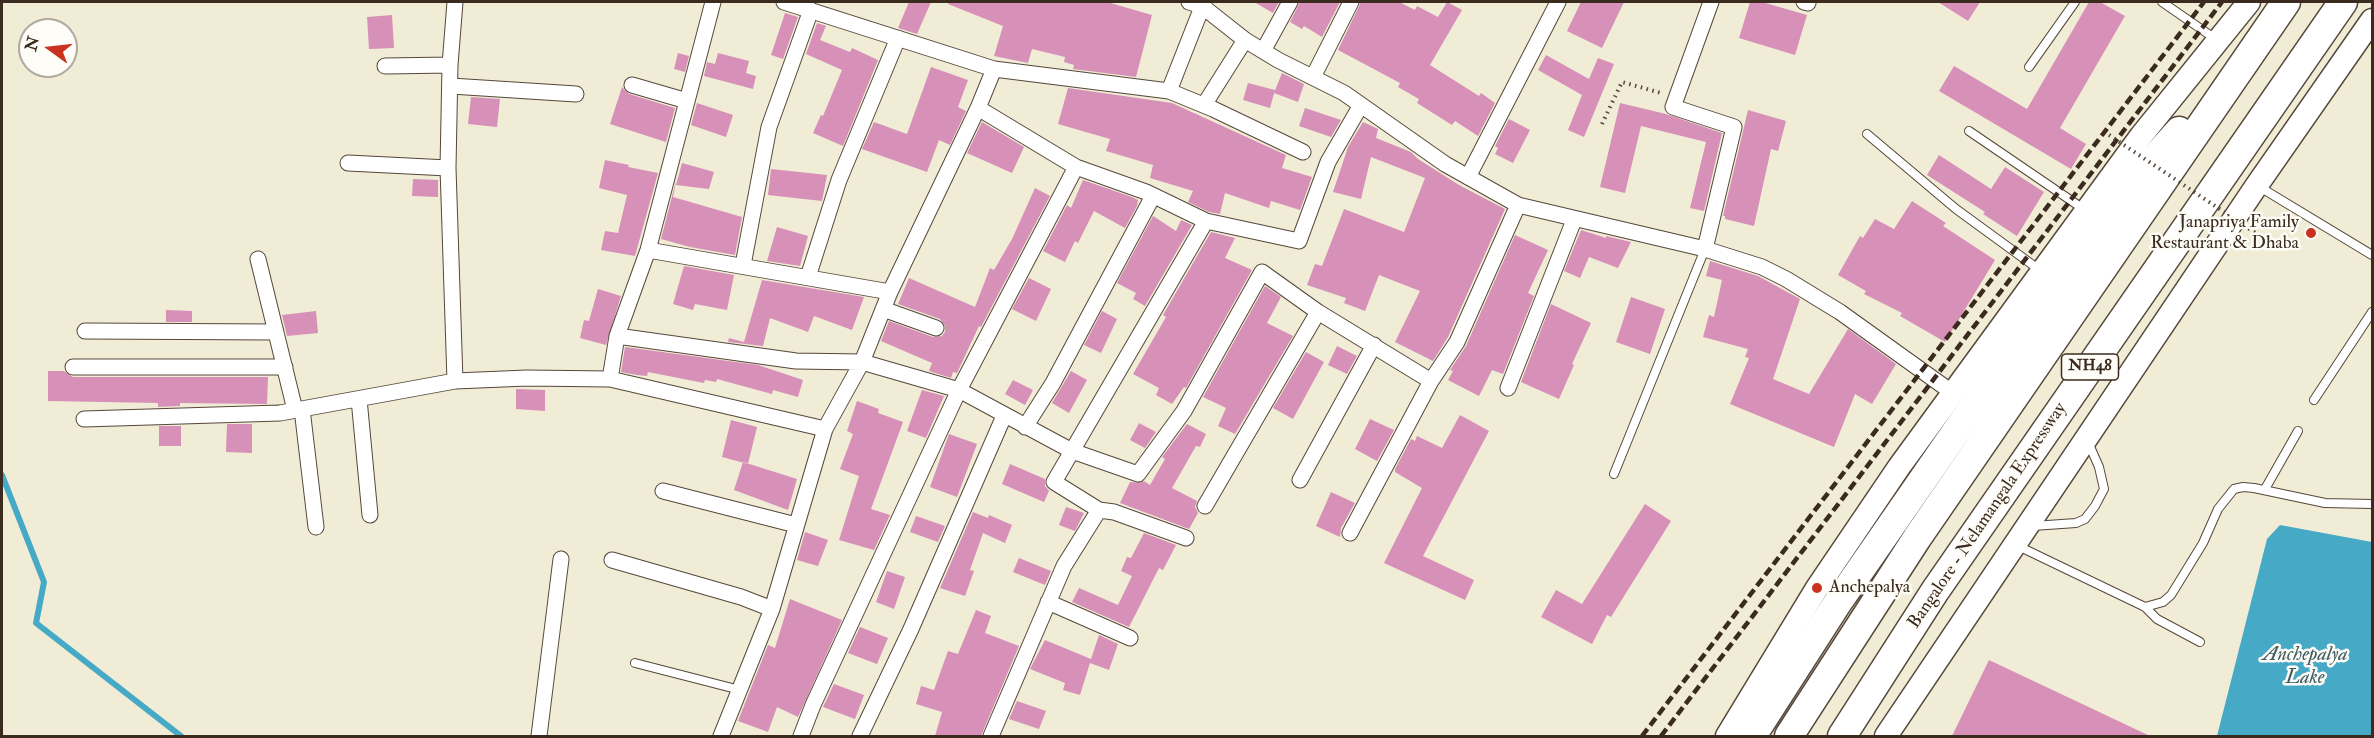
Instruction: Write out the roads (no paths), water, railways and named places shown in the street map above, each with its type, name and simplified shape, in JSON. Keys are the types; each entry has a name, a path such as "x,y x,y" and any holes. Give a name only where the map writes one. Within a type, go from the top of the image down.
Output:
{"highway":[{"name":"NH48","path":"1789,736 1917,538 2286,2"},
{"name":"Bangalore - Nelamangala Expressway","path":"1842,736 1949,572 2343,2"},
{"path":"1752,736 1845,592 2116,201 2254,46"}],"street":[{"path":"455,2 450,65 448,168 455,381"},
{"path":"610,379 616,336 648,250 714,2"},
{"path":"784,2 994,69 1169,91 1303,152"},
{"path":"1263,51 1290,2"},
{"path":"1313,77 1351,2"},
{"path":"1468,177 1558,2"},
{"path":"1705,249 1734,127 1672,107 1711,2"},
{"path":"1727,736 1817,588 1899,467 2141,136 2248,2"},
{"path":"1169,91 1198,3 1245,40 1361,105 1445,164 1518,205 1705,249 1762,267 1840,312 1953,393"},
{"path":"743,266 769,127 811,10"},
{"path":"1886,736 2257,185 2373,20"},
{"path":"808,277 839,180 898,38"},
{"path":"1204,105 1245,40"},
{"path":"385,66 450,65"},
{"path":"721,736 772,609 825,429 862,362 890,292 978,108 994,69"},
{"path":"632,85 687,101"},
{"path":"451,86 576,94"},
{"path":"978,108 1076,166 1153,196 1206,221 1299,241 1328,162 1361,105"},
{"path":"348,163 448,168"},
{"path":"801,736 818,694 959,390 1076,166"},
{"path":"1025,427 1053,383 1153,196"},
{"path":"1350,532 1431,381 1457,342 1518,205"},
{"path":"1508,388 1574,220"},
{"path":"1186,538 1114,512 1099,510 1054,482 1206,221"},
{"path":"648,250 890,292"},
{"path":"258,259 285,367 299,410 316,526"},
{"path":"616,336 796,361 862,362 959,390 1072,451 1138,474 1184,411 1262,272 1318,312 1431,381"},
{"path":"883,309 936,328"},
{"path":"1205,506 1318,312"},
{"path":"85,331 276,332"},
{"path":"1300,480 1374,345"},
{"path":"73,367 285,367"},
{"path":"84,419 280,413 455,381 527,378 610,379 825,429"},
{"path":"359,399 370,515"},
{"path":"860,736 911,629 1004,416"},
{"path":"663,491 796,525"},
{"path":"991,736 1064,566 1099,510"},
{"path":"539,736 561,559"},
{"path":"612,560 741,597 772,609"},
{"path":"1048,602 1130,638"}],"lane":[{"path":"2029,67 2075,2"},
{"path":"2162,2 2218,41"},
{"path":"1969,131 2086,211"},
{"path":"1867,134 1956,209 2042,272"},
{"path":"2257,185 2373,255"},
{"path":"1614,474 1705,249"},
{"path":"2314,400 2373,312"},
{"path":"2265,489 2298,431"},
{"path":"2021,535 2085,519 2090,513 2104,489 2099,467 2086,438"},
{"path":"2145,607 2163,602 2171,595 2203,543 2218,509 2234,489 2243,487 2265,489 2325,503 2373,504"},
{"path":"2021,535 2145,607 2157,619 2200,642"},
{"path":"634,663 740,690"}],"water":[{"name":"Anchepalya Lake","path":"2280,525 2372,542 2372,736 2217,736 2267,539"}],"waterway":[{"path":"2,475 44,582 36,623 181,736"}],"railway":[{"path":"1642,736 2204,2"},
{"path":"1661,736 2222,2"}],"place":[{"name":"Janapriya Family Restaurant & Dhaba","path":"2311,233"},
{"name":"Anchepalya","path":"1817,588"}]}
